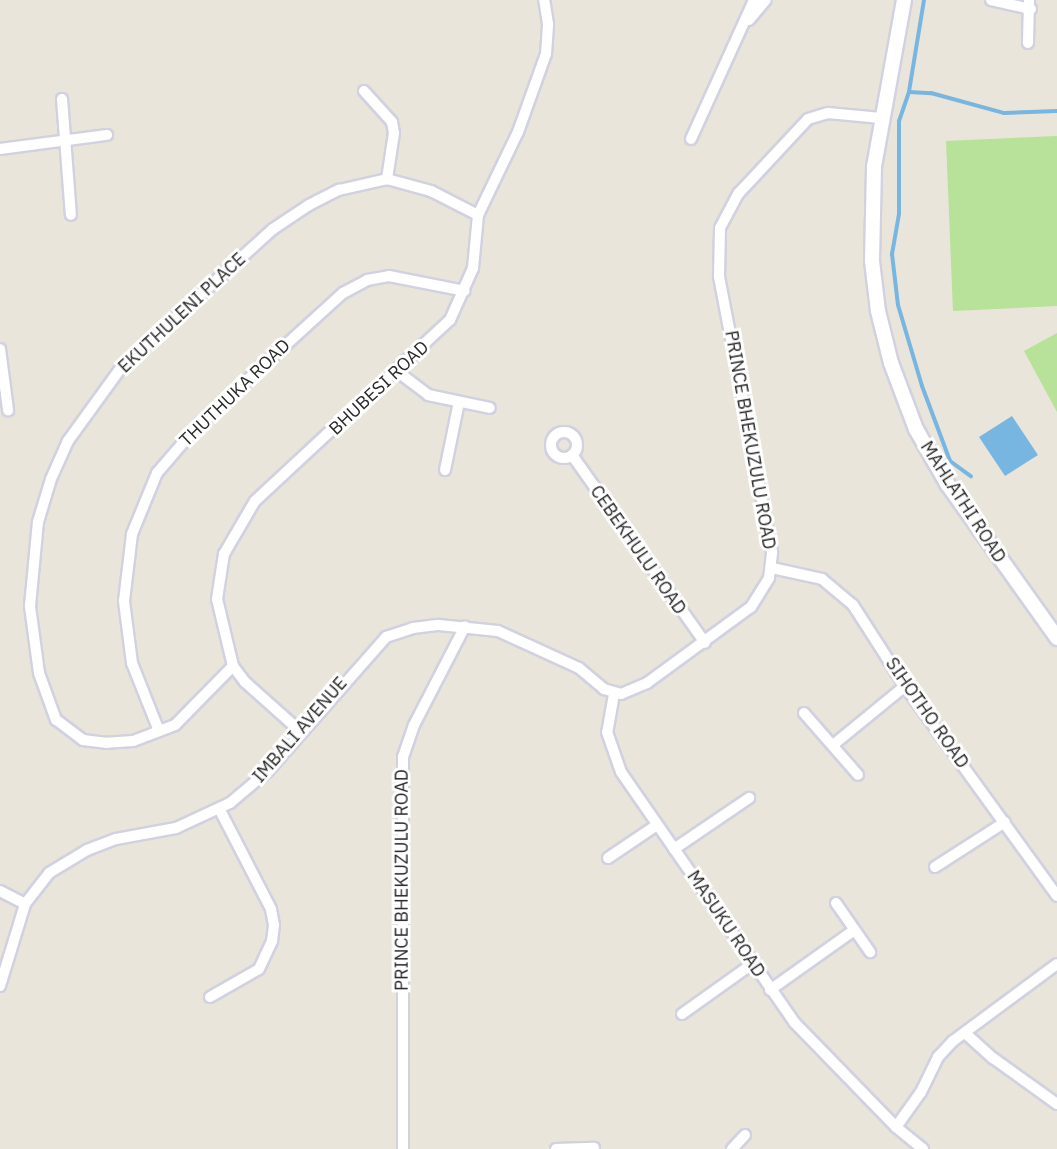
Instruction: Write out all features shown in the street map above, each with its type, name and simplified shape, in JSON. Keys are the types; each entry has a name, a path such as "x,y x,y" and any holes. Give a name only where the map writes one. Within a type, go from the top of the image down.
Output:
{"street":[{"name":"BHUBESI ROAD","path":"300,731 245,682 233,666 217,599 220,567 234,531 255,501 398,372 450,320 465,291 473,268 478,215 518,132 544,61 549,24 544,0"},
{"path":"692,139 754,0"},
{"path":"744,24 766,0"},
{"name":"MAHLATHI ROAD","path":"904,0 874,166 872,261 878,312 891,363 916,429 948,484 1057,638"},
{"path":"991,0 1030,4 1028,43"},
{"path":"364,91 392,122 394,134 387,179"},
{"path":"62,99 71,215"},
{"name":"PRINCE BHEKUZULU ROAD","path":"614,694 647,683 705,644 751,607 772,568 719,276 720,228 739,194 808,119 828,113 881,118"},
{"path":"0,148 65,142 107,135"},
{"name":"EKUTHULENI PLACE","path":"233,666 192,711 159,731 133,741 107,743 83,740 68,731 48,706 39,672 30,606 39,522 51,479 68,441 123,365 268,234 309,205 339,190 387,179 414,184 478,215"},
{"name":"THUTHUKA ROAD","path":"159,731 132,663 124,600 132,534 157,472 200,423 343,293 367,280 389,276 465,291"},
{"path":"0,349 8,410"},
{"path":"398,372 419,390 459,402 490,408"},
{"path":"446,471 459,402"},
{"name":"CEBEKHULU ROAD","path":"572,455 705,644"},
{"name":"SIHOTHO ROAD","path":"772,568 809,573 838,588 853,605 906,686 1057,896"},
{"path":"465,626 506,633 579,668 614,694"},
{"name":"PRINCE BHEKUZULU ROAD","path":"403,1149 403,757 414,725 465,626"},
{"name":"IMBALI AVENUE","path":"0,986 25,904 49,873 87,850 116,839 176,828 220,810 268,771 300,731 386,637 413,628 465,626"},
{"path":"833,745 906,686"},
{"name":"MASUKU ROAD","path":"614,694 607,732 621,772 755,962 770,990 794,1022 896,1127 923,1149"},
{"path":"804,713 858,775"},
{"path":"674,849 749,798"},
{"path":"210,997 259,969 272,941 274,925 271,909 220,810"},
{"path":"935,867 1005,822"},
{"path":"608,858 657,825"},
{"path":"0,891 25,904"},
{"path":"836,903 853,931 870,952"},
{"path":"770,990 853,931"},
{"path":"682,1014 755,962"},
{"path":"896,1127 921,1092 938,1057 965,1032 1057,964"},
{"path":"965,1032 993,1058 1057,1104"},
{"path":"732,1149 745,1136"},
{"path":"556,1149 594,1148"}],"green space":[{"path":"1057,136 1057,306 953,311 946,141"},
{"path":"1057,333 1057,412 1024,351"}],"water":[{"path":"1012,416 1038,455 1005,476 979,437"}],"waterway":[{"path":"924,0 909,92 899,121 899,214 892,254 898,305 922,386 950,461 971,476"},
{"path":"909,92 931,93 1004,113 1057,111"}]}
